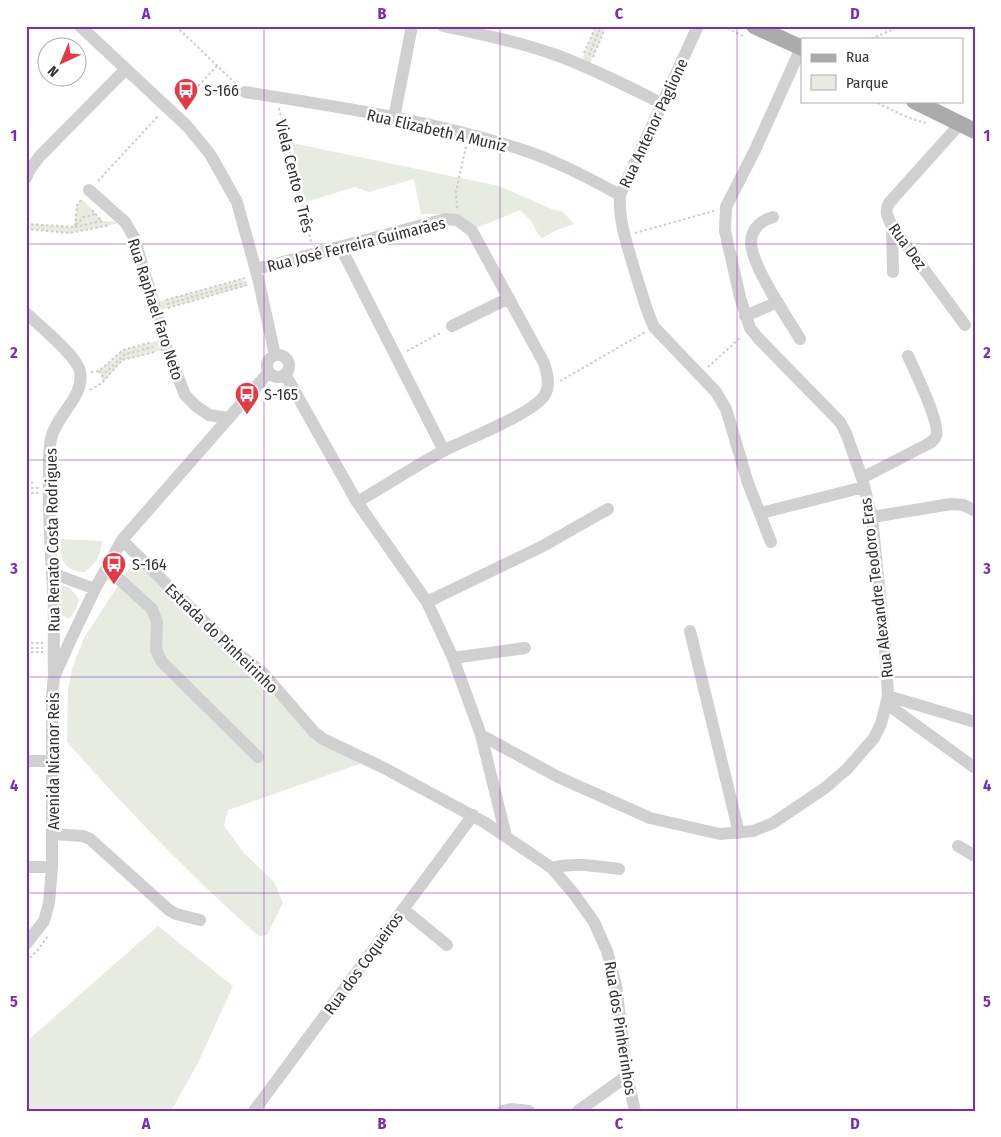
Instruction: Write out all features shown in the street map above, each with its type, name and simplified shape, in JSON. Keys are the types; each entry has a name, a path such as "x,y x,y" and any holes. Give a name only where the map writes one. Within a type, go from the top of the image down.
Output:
{"main road":[{"path":"754,26 801,48"},
{"path":"916,102 975,131"}],"street":[{"path":"80,26 187,126 210,154 237,202 258,276 275,355"},
{"path":"394,118 412,26"},
{"path":"443,26 555,55 584,66 661,103"},
{"name":"Rua Antenor Paglione","path":"698,26 620,195 619,208 625,236 648,315 654,328 700,374 716,392 726,409 748,483 771,542"},
{"name":"Rua Alexandre Teodoro Eras","path":"481,735 558,776 650,818 720,834 753,831 773,823 825,788 846,769 874,738 881,724 888,700 885,646 872,517 863,482 846,433 840,422 748,322 725,231 726,207 755,150 801,50"},
{"path":"26,178 39,157 126,69"},
{"name":"Rua Elizabeth A Muniz","path":"245,92 394,118 521,149 576,172 620,195"},
{"name":"Rua Dez","path":"960,124 889,203 886,209 887,217 892,226 965,325"},
{"name":"Rua Raphael Faro Neto","path":"89,190 125,222 134,237 165,344 185,395 209,415 228,418"},
{"path":"774,217 764,220 755,228 751,240 753,254 765,281 800,338"},
{"name":"Rua José Ferreira Guimarães","path":"258,276 314,254 445,219 457,220 472,231 544,363 547,372 547,389"},
{"path":"892,226 893,272"},
{"path":"341,248 444,451"},
{"path":"452,326 509,298"},
{"path":"748,322 778,302"},
{"path":"26,313 71,356 78,366 80,373"},
{"path":"275,355 282,356 288,361 289,368 285,374 278,377 269,372 268,362 275,355"},
{"path":"761,513 863,482 934,440 938,429 908,356"},
{"name":"Avenida Nicanor Reis","path":"26,944 44,921 49,903 53,834 52,695 54,677 94,589 122,540 269,372"},
{"name":"Rua Renato Costa Rodrigues","path":"54,677 54,592 48,494 49,452 51,437 57,423 78,392 80,373"},
{"path":"285,374 358,502 427,602 452,658 481,735 506,836"},
{"path":"358,502 444,451 530,408 544,396 547,389"},
{"path":"872,517 951,504 964,505 975,511"},
{"path":"427,602 541,547 608,509"},
{"name":"Estrada do Pinheirinho","path":"122,540 232,649 262,672 314,732 323,739 384,768 472,815 506,836"},
{"path":"107,568 152,609 157,622 156,650 162,662 258,757"},
{"path":"52,572 94,589"},
{"path":"690,631 739,833"},
{"path":"452,658 526,648"},
{"path":"888,700 975,722"},
{"path":"888,700 975,768"},
{"path":"26,761 53,761"},
{"name":"Rua dos Coqueiros","path":"254,1111 472,815"},
{"path":"53,834 83,836 90,839 169,910 176,914 200,920"},
{"name":"Rua dos Pinherinhos","path":"506,836 552,868 594,922 608,951 616,985 628,1076 635,1111"},
{"path":"958,846 975,856"},
{"path":"552,868 564,865 581,865 619,869"},
{"path":"26,867 52,867"},
{"path":"403,909 447,945"},
{"path":"578,1111 628,1076"},
{"path":"503,1111 511,1109 529,1111"}],"path":[{"path":"176,26 245,92"},
{"path":"584,66 596,26"},
{"path":"584,66 601,26"},
{"path":"584,66 606,26"},
{"path":"873,38 900,26"},
{"path":"89,190 217,66"},
{"name":"Viela Cento e Três","path":"276,97 314,254"},
{"path":"457,220 456,192 468,135"},
{"path":"75,227 77,205 82,198 87,204"},
{"path":"625,236 726,207"},
{"path":"26,224 75,227 102,221 91,209"},
{"path":"75,227 79,220 96,214"},
{"path":"26,229 70,233 115,224"},
{"path":"154,308 205,289 258,276"},
{"path":"154,308 258,276"},
{"path":"154,308 207,297 258,276"},
{"path":"205,289 207,297"},
{"path":"700,374 748,322"},
{"path":"396,357 452,326"},
{"path":"547,389 654,328"},
{"path":"80,373 99,371 123,350 165,344"},
{"path":"102,376 122,359 165,344"},
{"path":"78,392 87,391 102,382 125,354 165,344"},
{"path":"118,353 122,359"},
{"path":"99,371 102,376 102,382"},
{"path":"26,643 53,647"},
{"path":"26,648 53,647"},
{"path":"26,652 53,647"},
{"path":"26,961 46,940 50,931"}],"green space":[{"path":"596,26 606,26 588,68 580,64"},
{"path":"292,143 499,186 554,210 562,211 574,224 542,238 532,222 520,210 474,229 448,214 421,214 414,179 369,192 355,187 305,202"},
{"path":"82,199 102,221 119,222 70,233 30,229 30,224 74,227 77,205"},
{"path":"243,279 246,286 156,311 153,303"},
{"path":"164,339 167,349 123,360 102,383 102,376 99,371 123,350"},
{"path":"61,539 102,541 97,559 85,572 72,570 64,563 62,558"},
{"path":"137,558 279,700 362,763 228,810 224,826 244,853 274,882 283,903 267,935 259,936 208,890 136,817 67,742 68,690 72,669 84,638"},
{"path":"61,585 69,587 79,599 76,609 69,619 60,614 59,590"},
{"path":"158,926 233,986 198,1063 171,1111 26,1111 26,1042"}],"place":[{"name":"S-166","path":"186,111"},
{"name":"S-165","path":"247,415"},
{"name":"S-164","path":"114,585"}]}
